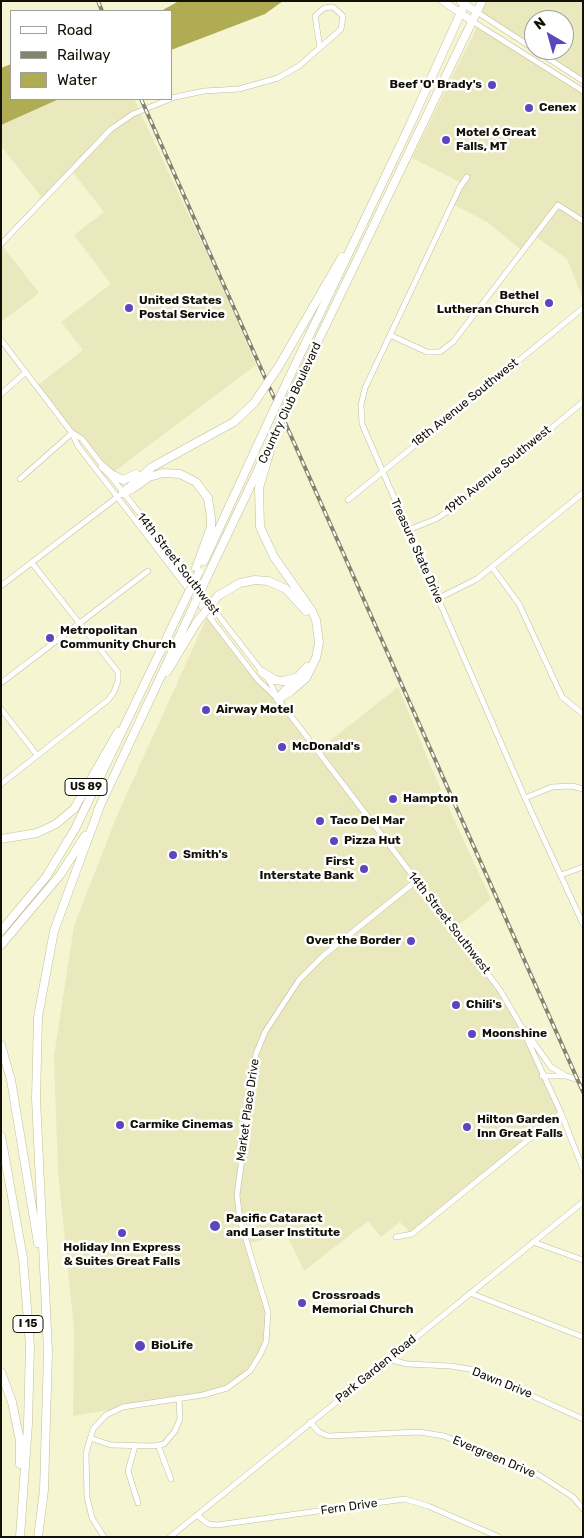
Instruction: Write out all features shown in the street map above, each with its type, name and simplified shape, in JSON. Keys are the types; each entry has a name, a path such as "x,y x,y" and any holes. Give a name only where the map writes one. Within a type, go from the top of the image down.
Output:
{"highway":[{"name":"Country Club Boulevard","path":"100,806 206,579 482,1"},
{"name":"Country Club Boulevard","path":"139,696 460,14 463,2"},
{"path":"104,467 117,478 128,479 222,430 239,418 254,403 279,366 342,256 352,244"},
{"path":"274,438 259,488 260,527 274,557 312,611 316,620 318,643 316,658 306,678 278,699"},
{"path":"120,495 129,485 162,461"},
{"path":"120,495 132,490 149,477 163,472 180,474 200,486 208,498 211,527 197,570"},
{"path":"140,719 197,622 218,596 240,583 254,580 274,583 293,595 305,609 313,629 312,654 303,673 278,699"},
{"path":"262,672 275,680 283,681 294,679 303,673"},
{"path":"1,931 46,877 67,845 89,804 139,696"},
{"name":"US 89","path":"1,839 37,833 56,824 74,808 139,696"},
{"path":"44,1292 36,1098 38,1017 54,931 100,806"},
{"name":"US 89","path":"1,945 60,875 74,855 100,806"},
{"name":"I 15","path":"1,1045 11,1080 32,1196 44,1292 48,1352 47,1426 44,1490 38,1537"},
{"name":"I 15","path":"1,1136 23,1258 30,1346 28,1424 20,1537"},
{"path":"1,1372 12,1402 20,1441 21,1513"}],"main road":[{"path":"443,1 472,21"},
{"path":"463,2 476,12"}],"street":[{"path":"172,99 204,91 239,89 278,78 299,66 320,48 341,29 343,19 338,10 330,7 320,9 315,18 320,48"},
{"path":"476,12 524,43"},
{"path":"472,21 583,91"},
{"path":"550,60 583,81"},
{"path":"1,244 111,129 132,114 168,100"},
{"name":"Treasure State Drive","path":"468,177 460,187 365,388 361,404 362,424 381,472 439,598 525,798 583,924"},
{"path":"390,335 427,352 440,352 453,342 558,205 583,221"},
{"name":"18th Avenue Southwest","path":"348,500 582,310"},
{"name":"14th Street Southwest","path":"1,340 72,433 78,446 120,495 270,682 278,699"},
{"path":"1,394 26,372"},
{"name":"19th Avenue Southwest","path":"408,530 436,519 459,504 583,402"},
{"path":"20,479 72,433"},
{"name":"14th Street Southwest","path":"72,433 82,439 104,467 120,495 258,680 278,699 500,990 521,1026 583,1169"},
{"path":"439,598 466,586 583,493"},
{"path":"1,586 120,495"},
{"path":"1,784 108,700 114,692 118,681 118,672 32,563"},
{"path":"492,567 519,604 562,697 583,714"},
{"path":"1,683 148,571"},
{"path":"1,709 37,755"},
{"path":"525,798 552,787 572,786 583,789"},
{"path":"561,875 583,866"},
{"name":"Market Place Drive","path":"90,1438 93,1429 113,1411 134,1404 203,1395 227,1388 250,1371 260,1356 266,1342 268,1312 240,1220 237,1195 256,1054 265,1032 299,980 323,956 416,881"},
{"path":"521,1026 551,1067 566,1076 583,1081"},
{"path":"542,1076 566,1076"},
{"path":"396,1237 412,1234 560,1113"},
{"name":"Park Garden Road","path":"170,1537 583,1202"},
{"path":"533,1242 583,1260"},
{"path":"470,1293 583,1337"},
{"name":"Dawn Drive","path":"388,1359 407,1364 450,1366 475,1370 583,1419"},
{"path":"104,1537 92,1518 87,1497 86,1453 90,1438 111,1445 164,1444 175,1431 180,1419 179,1398"},
{"name":"Evergreen Drive","path":"310,1422 319,1432 328,1436 419,1432 444,1436 539,1475 573,1497 583,1509"},
{"path":"158,1445 171,1479"},
{"path":"135,1446 128,1471 138,1503"},
{"name":"Fern Drive","path":"197,1515 208,1524 217,1525 405,1499 428,1506 499,1537"}],"shaded area":[{"path":"482,1 583,1 583,81 550,60 574,60 574,10 524,10 524,43 477,12"},
{"path":"478,25 524,54 524,60 534,60 583,91 583,299 567,259 535,236 523,251 487,222 452,204 460,187 458,181 412,158"},
{"path":"57,100 134,100 221,284 256,365 111,474 82,439 72,433 37,386 83,350 61,322 111,284 74,235 104,212 71,170 43,199 1,146 1,125"},
{"path":"1,244 39,293 1,322"},
{"path":"208,615 317,751 398,687 445,800 491,899 454,929 500,990 521,1026 561,1113 412,1234 400,1222 381,1237 368,1221 304,1271 286,1233 247,1244 268,1312 266,1342 250,1371 224,1389 203,1395 73,1416 74,1329 58,1172 54,1056 74,926 118,813"}],"water":[{"path":"179,1 283,1 265,14 172,50 172,10 163,10"},
{"path":"10,64 10,100 57,100 1,125 1,68"}],"railway":[{"path":"98,1 102,10"},
{"path":"141,100 583,1092"}],"place":[{"name":"Beef 'O' Brady's","path":"492,85"},
{"name":"Cenex","path":"529,108"},
{"name":"Motel 6 Great Falls, MT","path":"446,140"},
{"name":"Bethel Lutheran Church","path":"549,303"},
{"name":"United States Postal Service","path":"129,308"},
{"name":"Metropolitan Community Church","path":"50,638"},
{"name":"Airway Motel","path":"206,710"},
{"name":"McDonald's","path":"282,747"},
{"name":"Hampton","path":"393,799"},
{"name":"Taco Del Mar","path":"320,821"},
{"name":"Pizza Hut","path":"334,841"},
{"name":"Smith's","path":"173,855"},
{"name":"First Interstate Bank","path":"364,869"},
{"name":"Over the Border","path":"411,941"},
{"name":"Chili's","path":"456,1005"},
{"name":"Moonshine","path":"472,1034"},
{"name":"Carmike Cinemas","path":"120,1125"},
{"name":"Hilton Garden Inn Great Falls","path":"467,1127"},
{"name":"Pacific Cataract and Laser Institute","path":"215,1226"},
{"name":"Holiday Inn Express & Suites Great Falls","path":"122,1233"},
{"name":"Crossroads Memorial Church","path":"302,1303"},
{"name":"BioLife","path":"140,1346"}]}
